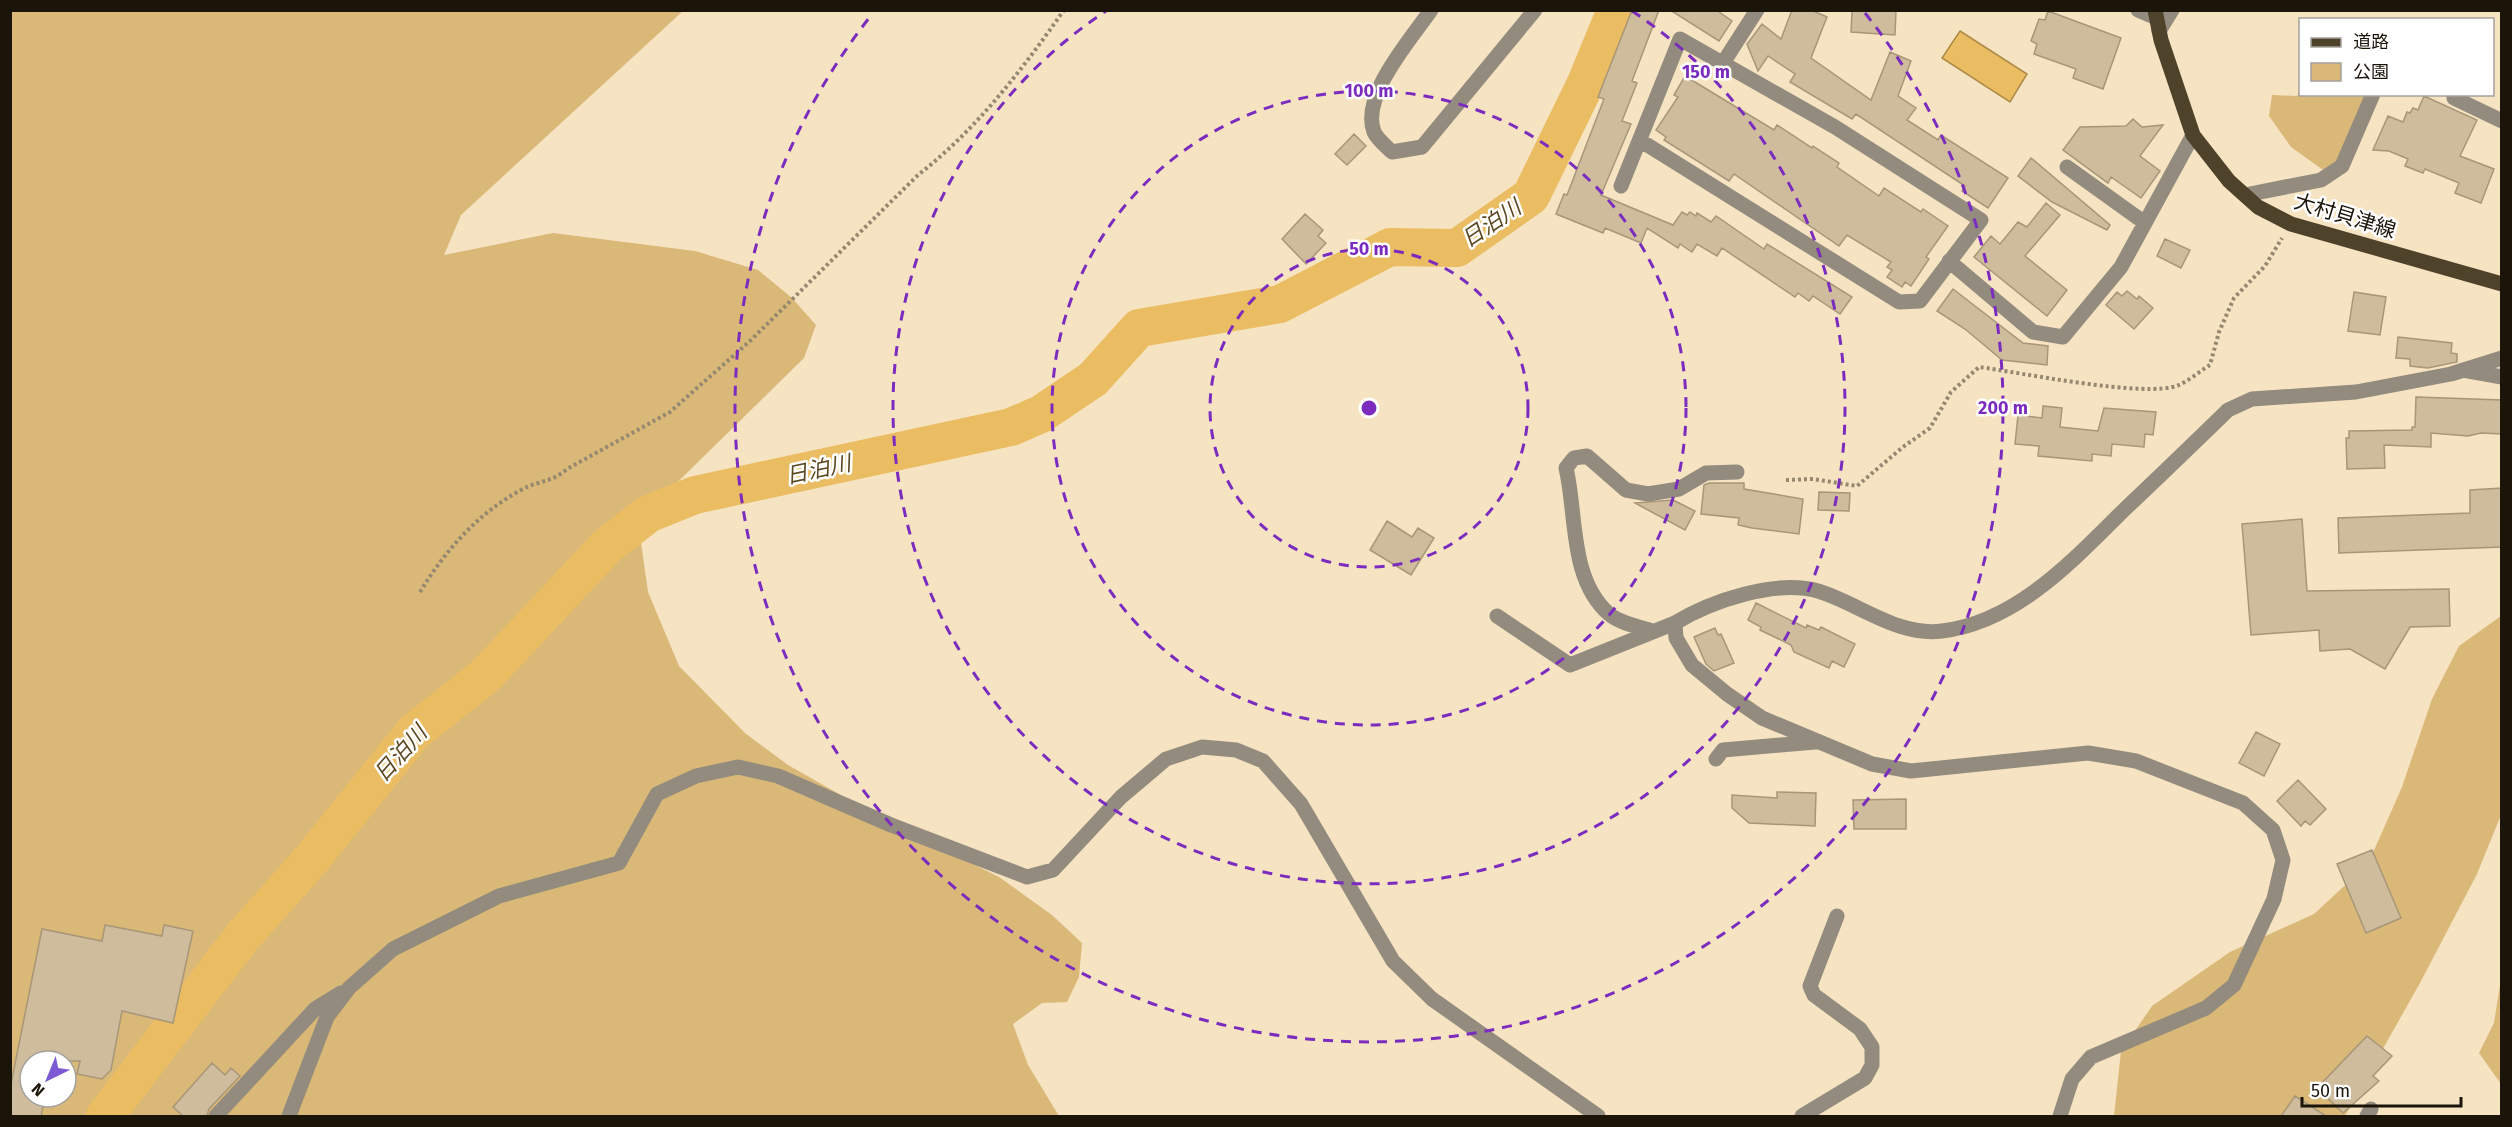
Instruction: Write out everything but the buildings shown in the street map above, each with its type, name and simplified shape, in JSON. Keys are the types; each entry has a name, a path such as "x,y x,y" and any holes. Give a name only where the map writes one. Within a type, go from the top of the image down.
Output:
{"main road":[{"name":"大村貝津線","path":"2157,20 2193,135 2229,180 2258,207 2291,224 2502,284"}],"street":[{"path":"1431,10 1391,68 1371,103 1374,132 1392,152 1422,147 1535,10"},
{"path":"1723,63 1757,10"},
{"path":"2138,10 2157,20 2172,10"},
{"path":"1621,186 1680,39 1835,128 1981,220 1920,301 1899,302 1641,141"},
{"path":"2245,195 2321,180 2342,166 2372,96"},
{"path":"2454,98 2502,121"},
{"path":"1949,261 2033,332 2063,337 2121,267 2193,135"},
{"path":"2067,167 2145,223"},
{"path":"1497,616 1570,665 1734,597 1782,588 1817,591 1898,626 1941,632 1989,618 2052,580 2228,410 2252,399 2356,392 2463,370 2502,358"},
{"path":"2463,370 2502,377"},
{"path":"1653,631 1610,615 1593,592 1576,552 1571,490 1566,468 1574,458 1587,456 1626,490 1648,494 1679,489 1706,472 1737,472"},
{"path":"1675,623 1676,638 1692,665 1727,694 1762,718 1872,764 1911,771 2088,753 2136,761 2242,803 2273,830 2283,860 2274,899 2234,985 2206,1008 2091,1057 2072,1079 2060,1116"},
{"path":"1716,759 1723,750 1818,742"},
{"path":"216,1116 315,1010 349,988 393,949 464,911 499,896 619,863 657,794 696,776 738,767 778,776 891,825 1027,878 1053,870 1121,797 1166,759 1202,747 1236,750 1263,761 1301,804 1393,961 1432,999 1598,1116"},
{"path":"1802,1116 1865,1078 1872,1065 1872,1047 1860,1029 1814,995 1810,986 1838,916"},
{"path":"289,1116 327,1017 349,988"}],"path":[{"path":"420,592 439,560 476,522 522,489 556,479 567,469 670,412 750,341 918,175 946,153 1027,63 1064,10"},
{"path":"1786,480 1813,479 1857,486 1903,447 1930,428 1951,392 1978,367 2068,381 2160,389 2178,385 2210,364 2219,332 2234,298 2265,266 2291,224"}],"green space":[{"path":"10,11 683,11 461,215 444,255 553,233 695,251 758,270 792,298 816,325 804,358 638,521 648,592 679,666 745,733 788,765 883,819 999,877 1052,915 1082,943 1079,977 1067,1002 1042,1003 1013,1024 1028,1065 1059,1116 11,1116"},
{"path":"2299,92 2299,96 2367,96 2339,161 2326,172 2291,147 2269,116 2272,95 2297,96"},
{"path":"2501,616 2501,815 2477,874 2420,983 2345,1116 2114,1116 2121,1051 2152,1006 2230,952 2314,914 2368,864 2402,787 2432,699 2459,646"},
{"path":"2501,979 2501,1084 2479,1053 2494,1023"}],"shaded area":[{"path":"1960,31 2027,74 2010,102 1942,58"}],"waterway":[{"name":"日泊川","path":"105,1116 243,936 310,861 414,732 485,676 607,546 648,514 695,495 1011,427 1041,414 1093,379 1139,328 1280,304 1390,247 1457,248 1531,196 1586,83 1616,10"}]}
